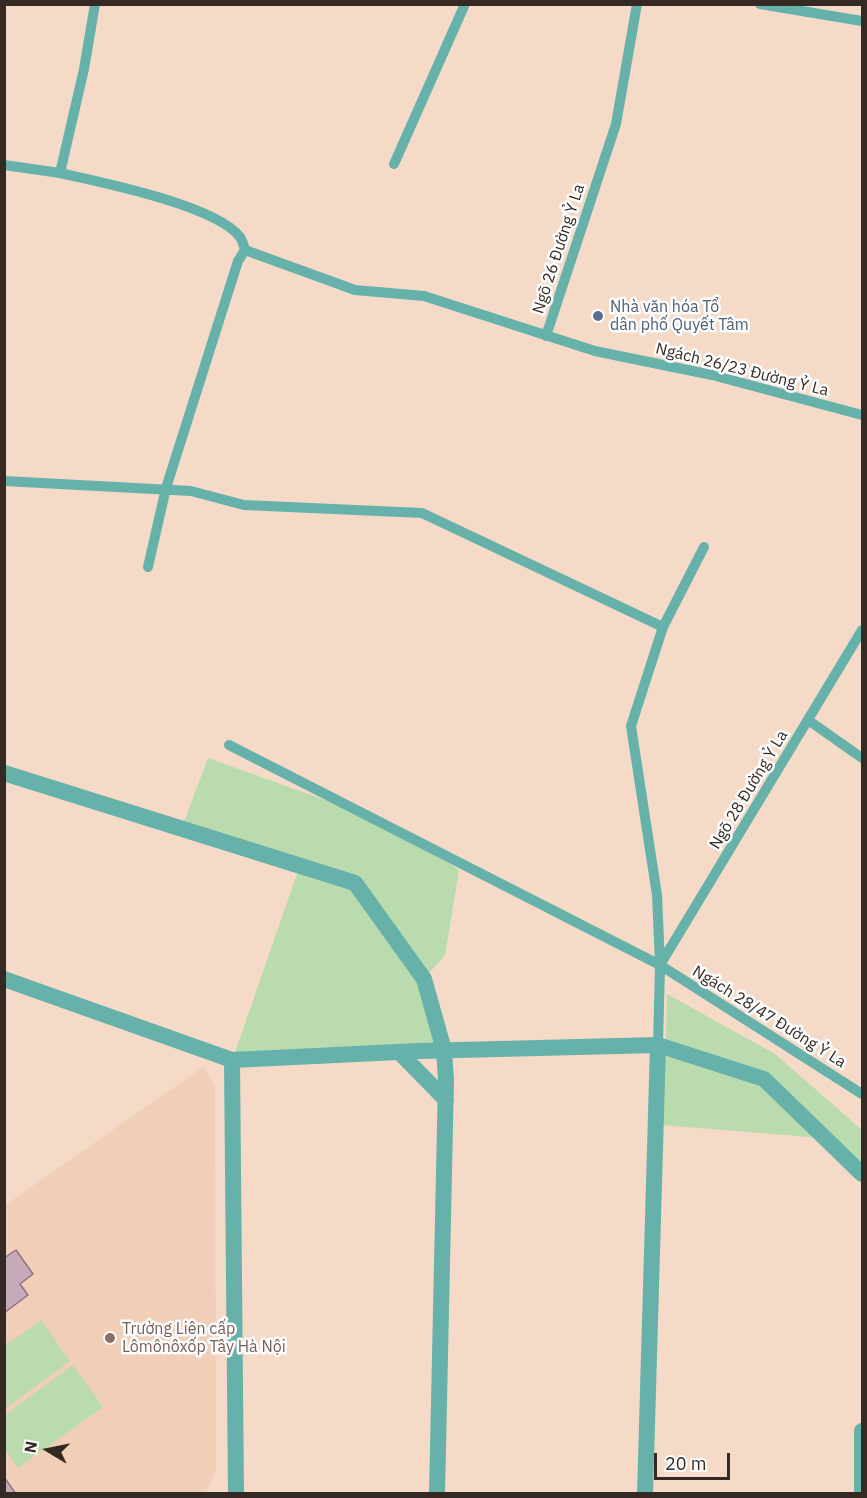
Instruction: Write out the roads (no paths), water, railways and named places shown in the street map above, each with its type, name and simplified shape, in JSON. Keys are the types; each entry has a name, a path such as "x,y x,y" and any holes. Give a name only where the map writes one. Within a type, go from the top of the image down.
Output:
{"street":[{"path":"4,773 355,883 424,979 444,1050 446,1100 437,1494"},
{"path":"4,979 232,1060 444,1050 658,1045 764,1079 862,1174"},
{"path":"645,1494 658,1045"},
{"path":"399,1052 446,1100"},
{"path":"232,1060 236,1494"},
{"path":"862,1431 862,1494"}],"lane":[{"path":"60,173 84,69 95,4"},
{"path":"394,165 465,4"},
{"name":"Ngõ 26 Đường Ỷ La","path":"245,250 355,290 424,296 546,336 616,124 637,4"},
{"path":"760,4 862,21"},
{"path":"4,165 60,173 144,192 205,215 239,236 245,250 238,261 166,488 148,567"},
{"name":"Ngách 26/23 Đường Ỷ La","path":"546,336 595,351 712,375 862,415"},
{"path":"4,481 166,488 191,491 244,505 422,513 663,627"},
{"path":"658,1045 660,965 657,896 631,726 663,627 704,547"},
{"name":"Ngõ 28 Đường Ỷ La","path":"660,965 862,630"},
{"path":"808,720 862,758"},
{"name":"Ngách 28/47 Đường Ỷ La","path":"229,745 660,965 862,1094"}],"place":[{"name":"Nhà văn hóa Tổ dân phố Quyết Tâm","path":"598,316"},
{"name":"Trường Liên cấp Lômônôxốp Tây Hà Nội","path":"110,1338"}]}
